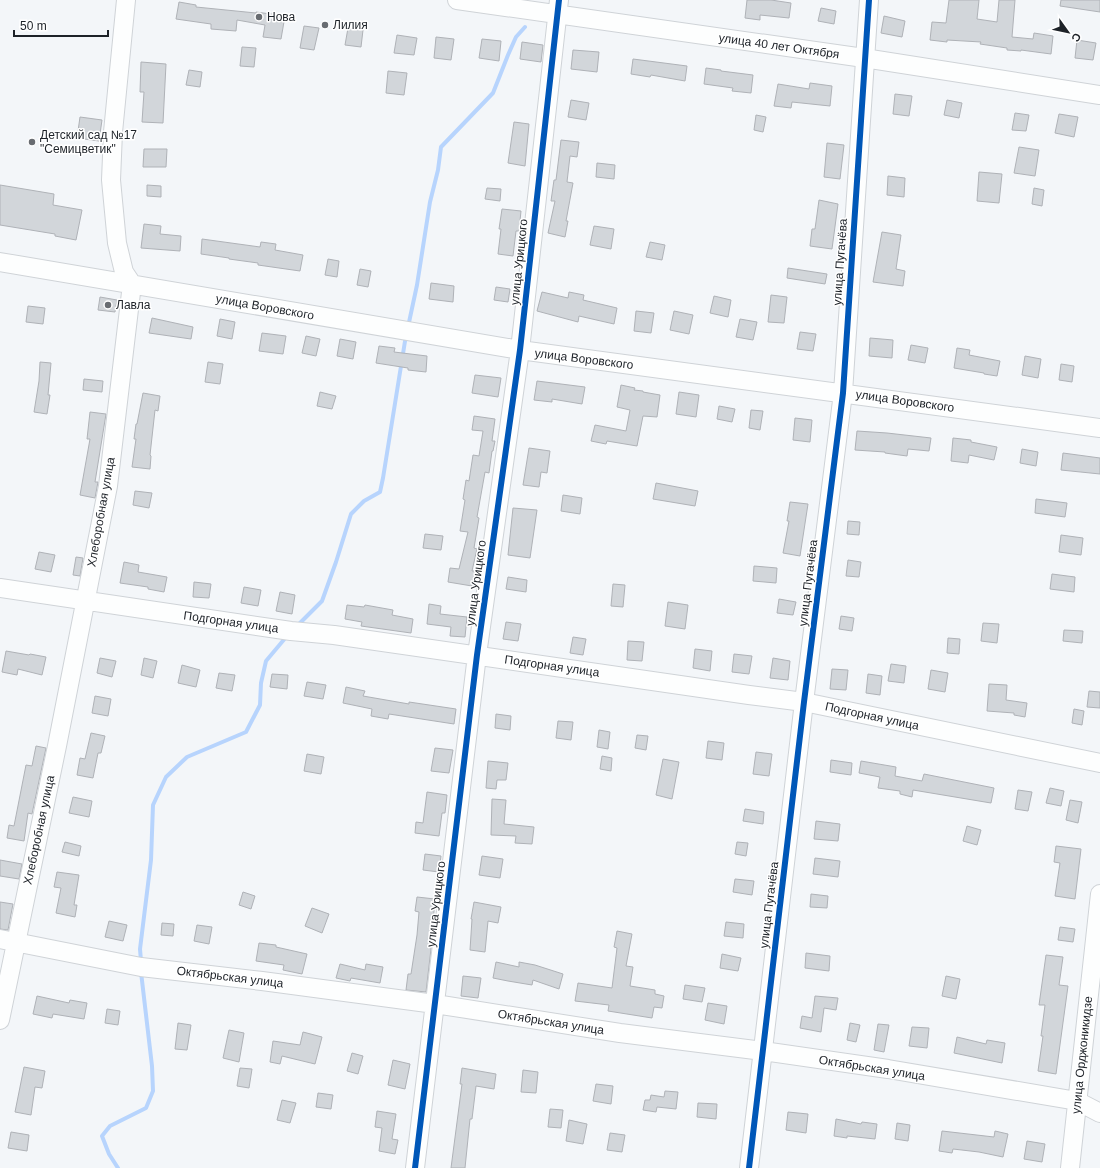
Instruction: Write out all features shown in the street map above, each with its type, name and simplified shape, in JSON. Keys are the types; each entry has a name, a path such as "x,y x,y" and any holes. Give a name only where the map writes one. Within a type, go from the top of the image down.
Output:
{"street":[{"path":"126,0 113,132 111,180 117,243 124,272 132,284"},
{"name":"улица 40 лет Октября","path":"457,0 558,7 864,58 1100,95"},
{"name":"улица Пугачёва","path":"749,1168 804,702 843,393 869,0"},
{"name":"улица Урицкого","path":"415,1168 477,655 520,350 558,7"},
{"name":"улица Воровского","path":"0,262 520,350 1100,428"},
{"name":"Хлеборобная улица","path":"0,1020 8,940 57,746 108,486 132,284"},
{"name":"Подгорная улица","path":"0,588 291,631 334,635 804,702 1100,763"},
{"name":"улица Орджоникидзе","path":"1070,1168 1100,894"},
{"name":"Октябрьская улица","path":"8,940 141,967 436,1004 620,1033 888,1069 1078,1101 1100,1113"}],"building":[{"path":"747,0 771,0 791,3 789,18 760,15 760,20 745,18"},
{"path":"949,0 979,0 977,19 997,22 999,0 1015,0 1012,37 1033,39 1034,33 1053,36 1051,54 1021,50 1007,50 1007,48 980,44 981,42 947,40 947,42 930,40 932,22 946,23"},
{"path":"1061,0 1100,0 1100,12 1060,6"},
{"path":"179,2 196,5 196,7 285,16 281,39 263,37 265,25 237,20 236,31 211,29 211,24 176,19"},
{"path":"821,8 836,11 834,24 818,21"},
{"path":"884,16 905,21 902,37 881,33"},
{"path":"304,26 319,28 314,50 300,48"},
{"path":"348,28 363,30 361,47 345,45"},
{"path":"397,35 417,38 414,55 394,53"},
{"path":"436,37 454,39 451,60 434,58"},
{"path":"482,39 501,41 499,61 479,58"},
{"path":"1077,40 1096,43 1093,60 1075,58"},
{"path":"522,42 543,45 541,62 520,59"},
{"path":"242,47 256,48 254,67 240,66"},
{"path":"573,50 599,52 597,72 571,69"},
{"path":"633,59 687,66 685,81 651,75 650,77 631,74"},
{"path":"141,62 166,64 163,123 142,122 144,92 140,92"},
{"path":"706,68 753,75 751,93 732,91 733,88 704,84"},
{"path":"189,70 202,72 200,87 186,85"},
{"path":"388,71 407,73 404,95 386,93"},
{"path":"810,83 832,86 830,106 792,102 791,108 774,106 778,84 809,89"},
{"path":"895,94 912,96 909,116 893,114"},
{"path":"571,100 589,103 586,120 568,117"},
{"path":"947,100 962,103 959,118 944,115"},
{"path":"1015,113 1029,115 1026,131 1012,130"},
{"path":"1059,114 1078,117 1074,137 1055,133"},
{"path":"756,115 766,117 763,132 754,130"},
{"path":"80,117 102,120 99,141 77,138"},
{"path":"514,122 529,124 525,166 508,163"},
{"path":"561,140 579,142 577,157 570,156 567,182 573,183 566,221 568,221 565,237 548,233 555,201 551,201 554,180 556,180"},
{"path":"827,143 844,145 840,179 824,177"},
{"path":"1019,147 1039,150 1035,176 1014,173"},
{"path":"144,149 167,149 166,167 143,167"},
{"path":"597,163 615,165 614,179 596,177"},
{"path":"979,172 1002,174 999,203 977,201"},
{"path":"888,176 905,178 904,197 887,195"},
{"path":"0,185 54,194 53,205 82,210 76,240 55,236 55,234 0,225"},
{"path":"147,185 161,186 161,197 147,196"},
{"path":"487,188 501,189 500,201 485,199"},
{"path":"1034,188 1044,190 1042,206 1032,204"},
{"path":"819,200 838,204 832,249 810,246 812,229 815,229"},
{"path":"502,209 521,211 519,231 516,231 513,256 498,254 501,229 499,229"},
{"path":"144,224 161,226 160,234 181,236 180,251 141,248"},
{"path":"594,226 614,229 611,249 590,245"},
{"path":"882,232 901,235 896,269 905,271 903,286 873,282"},
{"path":"202,239 260,247 261,242 276,244 275,250 303,255 300,271 201,254"},
{"path":"650,242 665,245 662,260 646,257"},
{"path":"328,259 339,261 337,277 325,275"},
{"path":"788,268 827,274 825,284 787,278"},
{"path":"360,269 371,271 368,287 357,285"},
{"path":"431,283 454,286 453,302 429,299"},
{"path":"496,287 510,289 508,302 494,300"},
{"path":"542,292 568,298 569,292 584,295 583,300 617,308 614,324 579,316 578,322 537,311"},
{"path":"771,295 787,297 784,323 768,322"},
{"path":"714,296 731,300 728,317 710,313"},
{"name":"Лавла","path":"100,297 117,300 115,312 98,310"},
{"path":"28,306 45,308 43,324 26,322"},
{"path":"636,311 654,313 651,333 634,331"},
{"path":"674,311 693,315 689,334 670,330"},
{"path":"152,318 193,327 191,339 149,333"},
{"path":"220,319 235,322 232,339 217,336"},
{"path":"740,319 757,322 753,340 736,337"},
{"path":"800,332 816,334 813,351 797,349"},
{"path":"262,333 286,336 283,354 259,351"},
{"path":"306,336 320,339 316,356 302,353"},
{"path":"870,338 893,340 892,358 869,356"},
{"path":"340,339 356,342 353,359 337,356"},
{"path":"911,345 928,348 925,363 908,360"},
{"path":"379,346 395,348 394,352 427,356 426,372 408,370 408,368 376,363"},
{"path":"957,348 970,350 969,355 1000,361 997,376 954,368"},
{"path":"1025,356 1041,359 1038,378 1022,375"},
{"path":"40,362 51,363 48,395 50,395 47,414 34,412 39,381"},
{"path":"208,362 223,364 220,384 205,382"},
{"path":"1061,364 1074,366 1072,382 1059,380"},
{"path":"475,375 501,378 498,397 472,393"},
{"path":"84,379 103,381 102,392 83,390"},
{"path":"537,381 585,387 582,404 552,399 552,402 534,400"},
{"path":"621,385 635,388 634,390 660,395 657,417 643,416 637,446 607,441 606,444 591,441 595,425 626,431 630,410 617,407"},
{"path":"320,392 336,396 332,409 317,406"},
{"path":"679,392 699,395 696,417 676,414"},
{"path":"143,393 160,396 158,411 155,410 150,469 132,467 136,439 134,439 136,424"},
{"path":"719,406 735,409 732,422 717,419"},
{"path":"751,410 763,411 760,430 749,428"},
{"path":"90,412 106,414 95,482 98,482 95,498 80,495 90,439 87,439"},
{"path":"474,416 495,419 492,441 495,441 489,473 485,472 477,517 479,518 474,548 477,549 472,571 475,571 472,586 448,582 450,568 459,569 468,532 460,531 465,500 463,499 466,480 469,481 473,455 479,456 483,431 472,430"},
{"path":"795,418 812,420 810,442 793,440"},
{"path":"857,431 931,438 929,451 908,449 907,456 885,452 855,450"},
{"path":"953,438 971,440 971,442 997,447 994,460 969,455 968,463 951,461"},
{"path":"529,448 550,451 547,473 541,472 539,487 523,485"},
{"path":"1022,449 1038,452 1036,466 1020,463"},
{"path":"1063,453 1100,458 1100,474 1061,470"},
{"path":"656,483 698,491 695,506 653,499"},
{"path":"135,491 152,493 149,508 133,505"},
{"path":"563,495 582,498 580,514 561,511"},
{"path":"1036,499 1067,503 1065,517 1035,513"},
{"path":"790,502 808,504 800,556 783,553 789,521 787,521"},
{"path":"513,508 537,510 530,558 508,555"},
{"path":"848,521 860,522 859,535 847,534"},
{"path":"425,534 443,536 441,550 423,548"},
{"path":"1061,535 1083,538 1081,555 1059,552"},
{"path":"39,552 55,555 51,572 35,569"},
{"path":"76,557 83,558 80,576 73,575"},
{"path":"848,560 861,562 859,577 846,576"},
{"path":"124,562 139,565 138,572 167,577 164,592 148,589 148,587 120,583"},
{"path":"754,566 777,568 776,583 753,581"},
{"path":"1052,574 1075,577 1074,592 1050,589"},
{"path":"508,577 527,580 526,592 506,589"},
{"path":"194,582 211,584 209,598 193,597"},
{"path":"613,584 625,585 623,607 611,606"},
{"path":"244,587 261,590 258,606 241,603"},
{"path":"280,592 295,595 292,614 276,611"},
{"path":"779,599 796,602 793,615 777,613"},
{"path":"668,602 688,605 685,629 665,626"},
{"path":"429,604 441,606 440,614 467,617 465,637 450,636 451,627 427,624"},
{"path":"347,605 364,607 365,605 393,610 392,615 413,619 411,633 361,626 362,622 345,619"},
{"path":"841,616 854,618 852,631 839,629"},
{"path":"506,622 521,624 518,641 503,639"},
{"path":"983,623 999,624 997,643 981,641"},
{"path":"1064,630 1083,631 1082,643 1063,641"},
{"path":"573,637 586,639 583,655 570,653"},
{"path":"948,638 960,639 959,654 947,653"},
{"path":"628,641 644,642 642,661 627,660"},
{"path":"695,649 712,651 710,671 693,668"},
{"path":"6,651 46,657 42,675 18,669 17,675 2,672"},
{"path":"734,654 752,656 749,674 732,672"},
{"path":"100,658 116,661 112,677 97,673"},
{"path":"144,658 157,661 153,678 141,675"},
{"path":"773,658 790,661 788,680 770,678"},
{"path":"891,664 906,666 904,683 888,681"},
{"path":"182,665 200,670 196,687 178,683"},
{"path":"832,669 848,670 846,690 830,689"},
{"path":"931,670 948,673 945,692 928,689"},
{"path":"219,673 235,675 232,691 216,688"},
{"path":"272,674 288,675 287,689 270,687"},
{"path":"868,674 882,676 880,695 866,693"},
{"path":"307,682 326,685 323,699 304,696"},
{"path":"989,684 1007,685 1006,700 1027,703 1025,717 1014,715 1014,713 987,711"},
{"path":"346,687 365,691 363,696 409,704 409,702 456,709 454,724 389,714 388,719 371,716 372,709 343,703"},
{"path":"1089,691 1100,692 1100,708 1087,707"},
{"path":"95,696 111,699 108,716 92,713"},
{"path":"1074,709 1084,711 1082,725 1072,723"},
{"path":"496,714 511,716 510,730 495,728"},
{"path":"558,721 573,722 571,740 556,738"},
{"path":"599,730 610,732 608,749 597,747"},
{"path":"91,733 105,736 101,753 98,753 93,778 77,775 80,758 85,759"},
{"path":"637,735 648,736 646,750 635,748"},
{"path":"708,741 724,743 722,760 706,758"},
{"path":"36,746 46,748 32,814 28,813 24,841 7,838 9,825 14,826 26,765 32,766"},
{"path":"435,748 453,750 449,773 431,771"},
{"path":"756,752 772,754 769,776 753,774"},
{"path":"307,754 324,757 321,774 304,771"},
{"path":"602,756 612,758 611,771 600,769"},
{"path":"663,759 679,762 672,799 656,795"},
{"path":"831,760 852,763 851,775 830,772"},
{"path":"488,761 508,763 506,780 497,780 496,789 486,788"},
{"path":"861,761 896,767 895,776 922,781 924,774 994,788 991,803 913,790 912,797 900,794 900,791 878,788 880,777 859,773"},
{"path":"1050,788 1064,791 1061,806 1046,803"},
{"path":"1018,790 1032,792 1028,811 1015,809"},
{"path":"427,792 447,795 445,813 442,813 439,836 415,833 416,822 423,823"},
{"path":"73,797 92,801 89,817 69,813"},
{"path":"492,799 506,800 504,824 534,827 532,844 515,843 516,836 491,835"},
{"path":"1070,800 1082,802 1078,823 1066,820"},
{"path":"745,809 764,812 763,824 743,821"},
{"path":"816,821 840,824 838,841 814,839"},
{"path":"967,826 981,830 977,845 963,841"},
{"path":"65,842 81,846 79,856 62,852"},
{"path":"737,842 748,843 746,856 735,854"},
{"path":"1056,846 1081,849 1075,899 1055,896 1060,863 1054,862"},
{"path":"425,854 441,856 439,872 423,870"},
{"path":"482,856 503,859 500,878 479,875"},
{"path":"815,858 840,861 838,877 813,874"},
{"path":"0,860 22,864 19,879 0,876"},
{"path":"57,872 79,875 74,905 77,905 75,917 56,913 61,888 54,887"},
{"path":"735,879 754,881 752,895 733,892"},
{"path":"243,892 255,896 251,909 239,905"},
{"path":"811,894 828,896 827,908 810,907"},
{"path":"417,897 435,899 434,923 426,992 406,990 408,974 411,974 417,935 419,912 415,911"},
{"path":"0,902 13,904 8,930 0,929"},
{"path":"474,902 501,907 498,923 488,921 485,952 470,950 471,919"},
{"path":"312,908 329,914 322,933 305,926"},
{"path":"109,921 127,925 123,941 105,937"},
{"path":"726,922 744,924 743,938 724,936"},
{"path":"162,923 174,924 173,936 161,935"},
{"path":"197,925 212,927 209,944 194,941"},
{"path":"1060,927 1075,929 1073,942 1058,940"},
{"path":"617,931 632,934 626,966 633,967 630,986 655,990 655,994 664,996 662,1008 654,1007 652,1018 608,1011 609,1005 575,1001 578,983 612,988 617,948 614,947"},
{"path":"259,943 276,945 276,947 307,954 302,974 283,970 284,965 256,961"},
{"path":"806,953 830,956 829,971 805,968"},
{"path":"722,954 741,958 738,971 720,968"},
{"path":"1046,955 1063,957 1059,985 1068,986 1056,1074 1038,1071 1043,1036 1041,1036 1045,1005 1039,1005"},
{"path":"496,962 519,967 519,962 535,965 563,974 559,989 533,980 532,985 493,978"},
{"path":"340,964 365,970 366,964 383,967 380,983 351,978 350,981 336,978"},
{"path":"463,976 481,978 478,998 461,996"},
{"path":"946,976 960,979 956,999 942,996"},
{"path":"685,985 705,988 702,1002 683,999"},
{"path":"37,996 69,1003 70,1000 87,1003 84,1019 53,1014 52,1018 33,1014"},
{"path":"815,996 838,998 836,1010 824,1008 821,1032 800,1028 802,1016 812,1018"},
{"path":"708,1003 727,1006 724,1024 705,1020"},
{"path":"107,1009 120,1011 118,1025 105,1023"},
{"path":"178,1023 191,1025 187,1050 175,1049"},
{"path":"850,1023 860,1025 856,1042 847,1040"},
{"path":"878,1024 889,1025 884,1052 874,1050"},
{"path":"912,1027 929,1028 927,1048 909,1046"},
{"path":"229,1030 244,1033 239,1062 223,1058"},
{"path":"303,1032 322,1037 315,1064 282,1056 280,1064 270,1062 273,1041 300,1045"},
{"path":"957,1037 986,1044 987,1040 1005,1043 1002,1063 954,1053"},
{"path":"352,1053 363,1056 358,1074 347,1071"},
{"path":"393,1060 410,1064 405,1089 388,1085"},
{"path":"24,1067 45,1071 42,1088 35,1087 31,1115 15,1112"},
{"path":"240,1068 252,1069 249,1088 237,1086"},
{"path":"462,1068 496,1074 494,1089 476,1086 472,1119 470,1119 465,1168 451,1168 462,1084 460,1084"},
{"path":"523,1070 538,1072 536,1093 521,1092"},
{"path":"596,1084 613,1086 611,1104 593,1101"},
{"path":"665,1091 678,1092 676,1109 657,1107 656,1112 643,1110 645,1100 650,1100 651,1095 664,1097"},
{"path":"318,1093 333,1095 331,1109 316,1107"},
{"path":"282,1100 296,1103 290,1123 277,1120"},
{"path":"698,1103 717,1104 716,1119 697,1117"},
{"path":"550,1109 563,1110 561,1128 548,1127"},
{"path":"377,1111 396,1114 392,1139 398,1140 395,1154 379,1151 382,1128 375,1127"},
{"path":"788,1112 808,1114 806,1133 786,1130"},
{"path":"836,1119 861,1124 862,1122 877,1124 875,1139 834,1136"},
{"path":"569,1120 587,1124 583,1144 566,1141"},
{"path":"897,1123 910,1125 908,1141 895,1139"},
{"path":"942,1131 994,1137 995,1131 1008,1134 1003,1157 953,1149 952,1153 939,1151"},
{"path":"11,1132 29,1135 27,1151 8,1148"},
{"path":"610,1133 625,1135 622,1152 607,1150"},
{"path":"1027,1141 1045,1144 1042,1162 1024,1159"}],"waterway":[{"path":"408,327 417,285 430,202 438,170 441,147 493,93 516,37 525,27"},
{"path":"298,625 322,601 351,514 364,501 380,492 406,335"},
{"path":"141,961 140,949 151,860 153,805 166,777 187,757 246,732 260,705 261,683 266,661 287,636"},
{"path":"118,1168 109,1154 102,1136 110,1126 146,1108 153,1091 152,1066 141,972"}],"cycle path":[{"path":"415,1168 477,655 520,350 559,0"},
{"path":"749,1168 804,702 843,393 869,0"}],"place":[{"name":"Нова","path":"259,17"},
{"name":"Лилия","path":"325,25"},
{"name":"Детский сад №17 \"Семицветик\"","path":"32,142"},
{"name":"Лавла","path":"108,305"}]}
